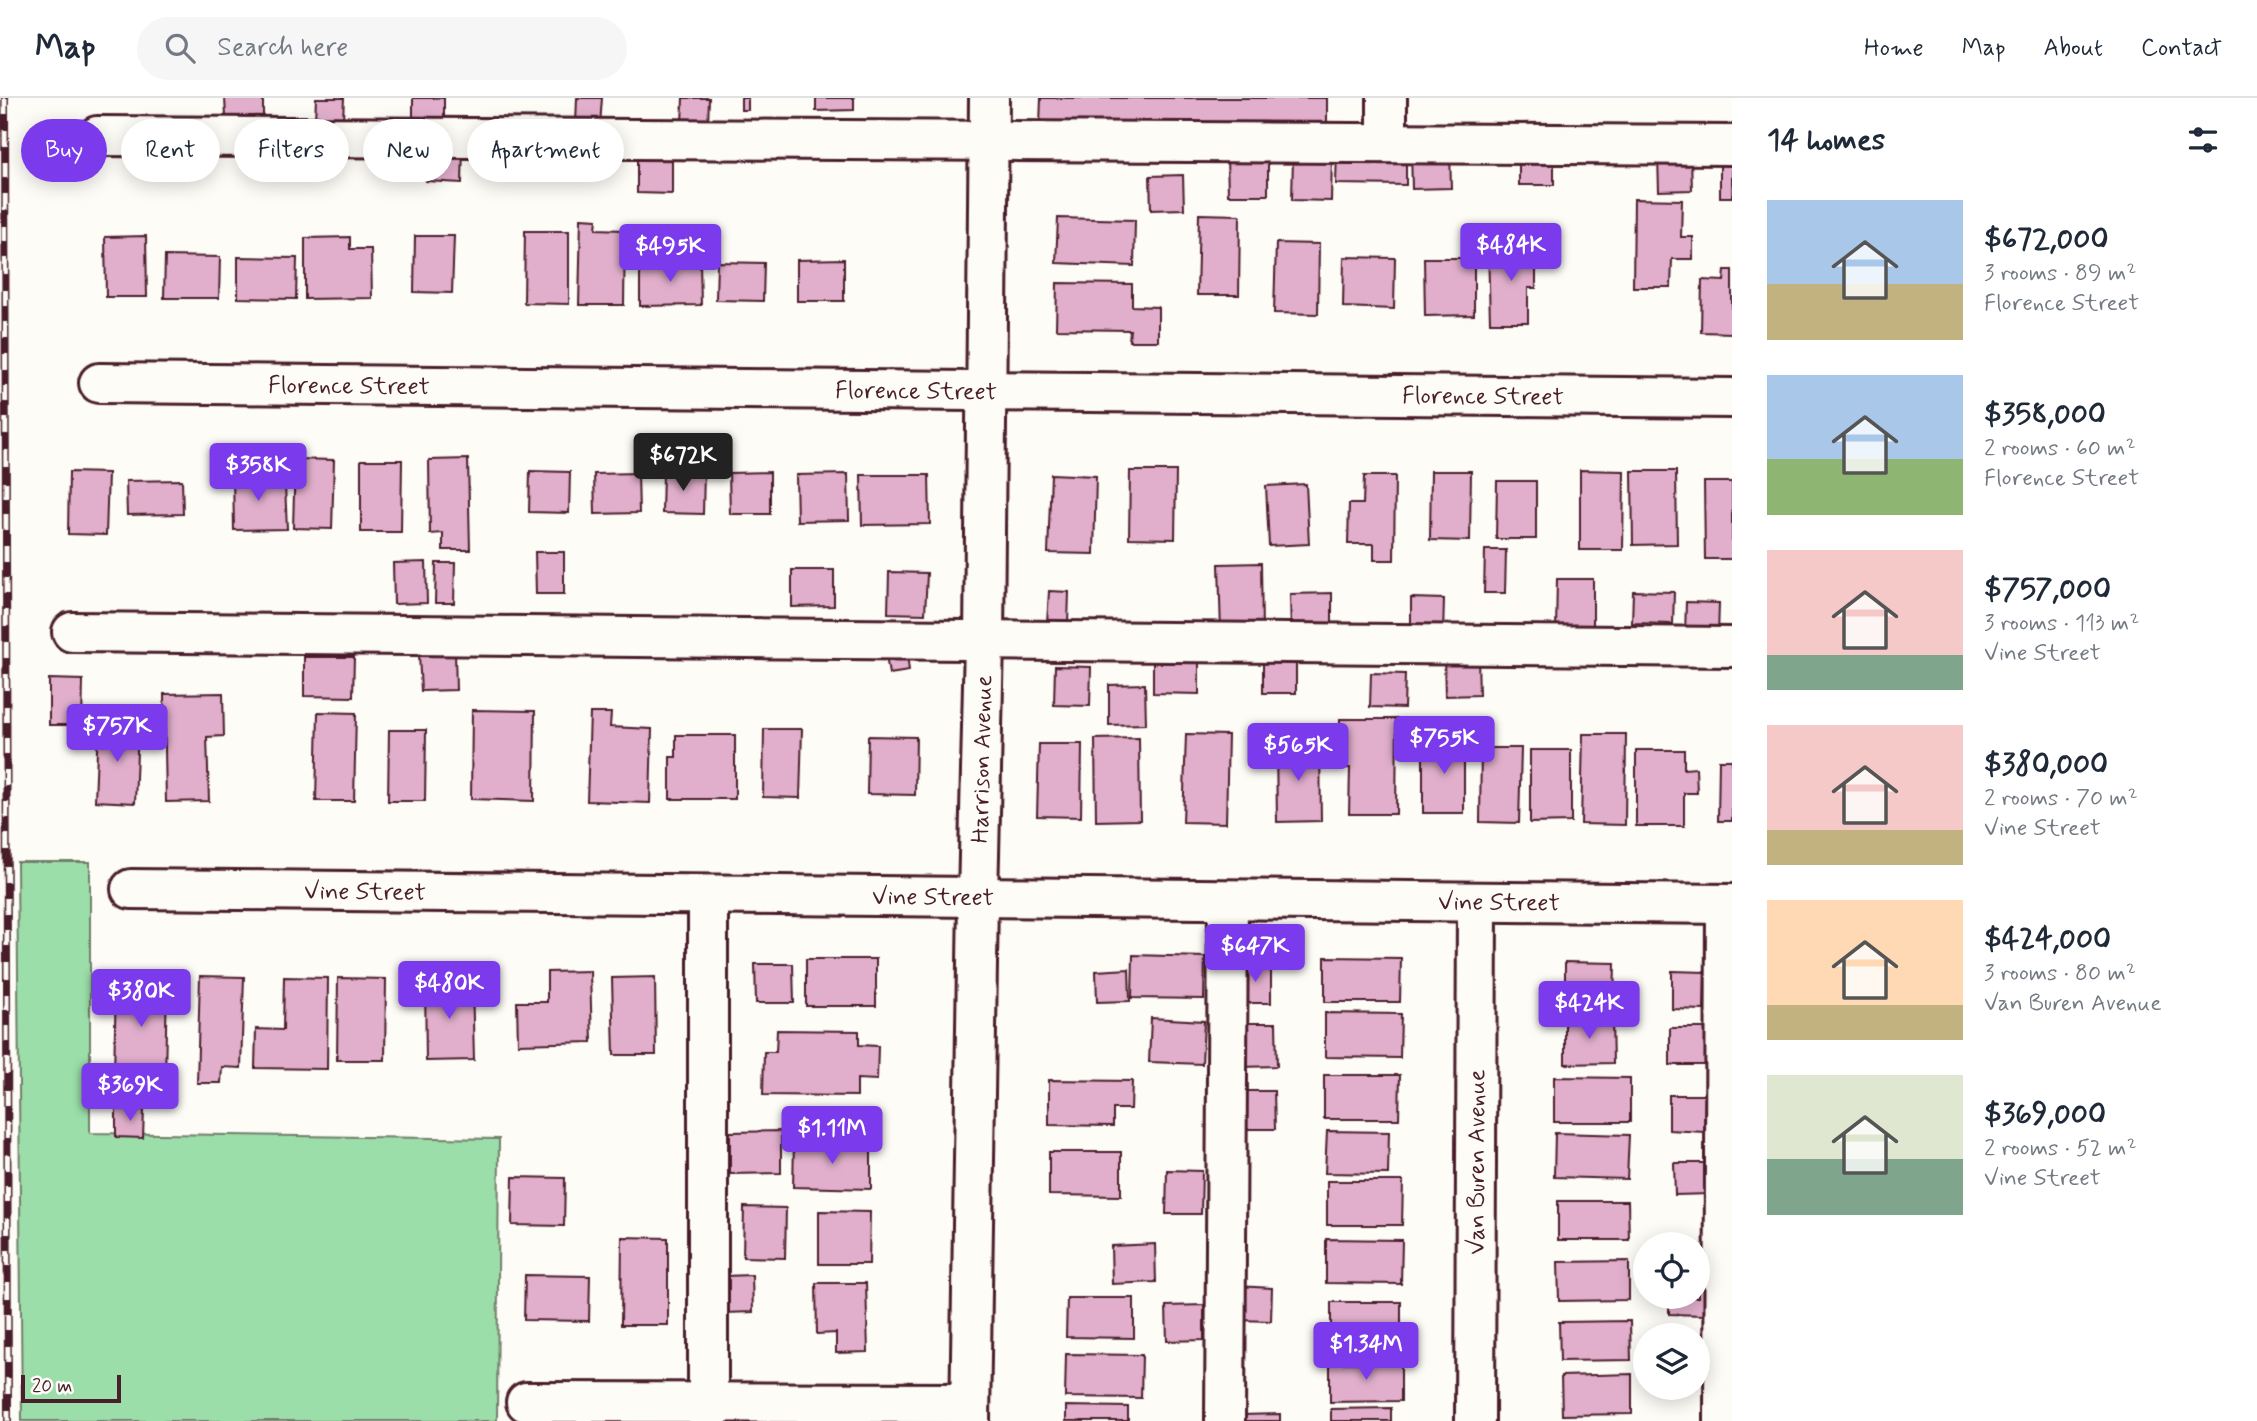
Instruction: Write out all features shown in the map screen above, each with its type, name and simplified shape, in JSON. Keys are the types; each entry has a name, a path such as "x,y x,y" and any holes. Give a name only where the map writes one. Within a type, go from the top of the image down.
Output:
{"street":[{"name":"Harrison Avenue","path":"970,1412 984,642 989,98"},
{"path":"1387,98 1387,143"},
{"path":"107,136 1732,145"},
{"name":"Florence Street","path":"99,383 1732,398"},
{"path":"72,632 1732,647"},
{"name":"Vine Street","path":"131,889 1729,904"},
{"path":"708,895 708,1412"},
{"path":"1224,1421 1228,900"},
{"name":"Van Buren Avenue","path":"1475,1421 1477,902"},
{"path":"1724,1421 1729,904"},
{"path":"526,1402 708,1412 970,1412"}],"green space":[{"path":"17,862 90,862 90,1133 499,1139 497,1421 22,1421"}],"building":[{"path":"225,98 263,98 263,116 226,117"},
{"path":"316,98 344,98 343,119 315,119"},
{"path":"413,98 444,98 444,119 413,119"},
{"path":"577,98 602,98 600,119 576,119"},
{"path":"683,98 709,98 708,126 682,125"},
{"path":"741,98 748,98 748,110 741,110"},
{"path":"816,98 854,98 854,110 816,111"},
{"path":"1041,98 1327,98 1327,127 1040,125"},
{"path":"453,147 463,147 462,183 444,182 453,182"},
{"path":"1337,149 1406,151 1406,185 1336,184"},
{"path":"1450,150 1451,188 1412,189 1411,151"},
{"path":"1268,154 1268,195 1228,195 1227,155"},
{"path":"1519,154 1554,154 1554,185 1519,185"},
{"path":"1720,154 1732,154 1732,197 1720,197"},
{"path":"1691,156 1692,190 1659,191 1658,157"},
{"path":"1293,157 1332,158 1331,201 1292,200"},
{"path":"637,160 672,160 672,194 637,193"},
{"path":"1183,175 1184,209 1151,210 1150,176"},
{"path":"1634,199 1682,200 1681,237 1693,237 1693,259 1672,259 1671,287 1633,287"},
{"path":"1199,214 1240,215 1239,295 1197,295"},
{"path":"581,218 597,219 596,229 625,230 624,305 579,305"},
{"path":"1058,218 1135,220 1134,266 1056,263"},
{"path":"525,231 569,231 569,304 524,303"},
{"path":"146,236 147,297 106,297 105,237"},
{"path":"415,236 454,236 452,293 414,292"},
{"path":"350,237 350,249 371,249 372,298 305,299 305,238"},
{"path":"1276,243 1319,244 1318,314 1274,313"},
{"path":"1536,247 1536,288 1528,288 1528,322 1490,322 1488,248"},
{"path":"165,256 220,257 219,298 164,298"},
{"path":"238,257 297,258 296,299 238,298"},
{"path":"1344,257 1395,258 1394,309 1343,307"},
{"path":"1424,258 1474,258 1474,315 1425,316"},
{"path":"844,259 844,301 797,301 797,260"},
{"path":"700,261 701,305 640,306 640,262"},
{"path":"717,262 764,263 763,301 716,300"},
{"path":"1725,270 1732,270 1732,333 1701,332 1702,280 1724,281"},
{"path":"1057,283 1132,284 1132,306 1158,307 1158,341 1129,341 1130,330 1056,329"},
{"path":"295,459 334,460 332,529 293,528"},
{"path":"468,459 470,550 443,550 443,533 430,534 429,460"},
{"path":"361,460 402,460 401,532 361,532"},
{"path":"1580,470 1624,471 1623,550 1580,550"},
{"path":"530,471 570,472 569,513 529,512"},
{"path":"1130,471 1176,471 1175,539 1129,538"},
{"path":"1431,471 1471,471 1470,541 1430,540"},
{"path":"1632,471 1676,471 1677,544 1633,545"},
{"path":"69,472 108,473 106,535 68,534"},
{"path":"266,472 267,486 285,485 287,529 234,530 233,473"},
{"path":"663,472 704,472 703,514 662,513"},
{"path":"770,472 770,514 730,514 729,473"},
{"path":"638,473 639,513 595,514 594,474"},
{"path":"848,474 849,520 797,521 796,475"},
{"path":"1051,474 1096,476 1094,554 1048,553"},
{"path":"861,475 929,475 930,524 862,525"},
{"path":"1364,476 1395,476 1394,560 1374,560 1374,544 1348,544 1349,504 1363,504"},
{"path":"182,480 183,514 127,515 126,481"},
{"path":"1497,481 1536,481 1536,539 1496,539"},
{"path":"1704,482 1732,482 1732,559 1705,559"},
{"path":"1306,484 1309,544 1269,546 1266,486"},
{"path":"1485,550 1506,550 1505,593 1484,593"},
{"path":"535,552 564,552 564,594 536,594"},
{"path":"426,562 427,603 394,604 393,563"},
{"path":"436,563 455,563 454,603 435,603"},
{"path":"1261,563 1262,632 1221,633 1219,564"},
{"path":"792,570 834,570 834,606 792,607"},
{"path":"889,572 927,573 925,614 888,613"},
{"path":"1557,579 1593,579 1593,631 1556,631"},
{"path":"1049,591 1069,592 1068,624 1047,623"},
{"path":"1633,591 1674,592 1673,624 1632,623"},
{"path":"1332,593 1332,636 1291,636 1290,594"},
{"path":"1411,598 1444,599 1443,635 1411,634"},
{"path":"1686,602 1719,603 1718,636 1685,634"},
{"path":"1153,652 1199,653 1199,694 1153,693"},
{"path":"455,653 456,690 421,691 419,655"},
{"path":"907,653 909,671 889,674 886,656"},
{"path":"304,657 354,657 353,697 304,696"},
{"path":"1263,657 1296,657 1296,693 1263,693"},
{"path":"1444,657 1478,657 1479,695 1445,696"},
{"path":"1055,666 1091,667 1090,706 1054,705"},
{"path":"1371,673 1405,674 1404,708 1370,707"},
{"path":"49,679 83,680 82,725 49,725"},
{"path":"1145,684 1146,724 1109,725 1109,685"},
{"path":"223,693 224,736 207,737 209,801 166,802 164,694"},
{"path":"472,710 535,711 534,801 471,799"},
{"path":"318,712 356,713 354,801 316,801"},
{"path":"590,713 611,713 610,727 652,729 650,803 587,801"},
{"path":"1340,719 1397,719 1396,814 1349,814 1350,768 1339,768"},
{"path":"98,725 138,726 135,803 95,801"},
{"path":"764,729 802,729 800,798 763,797"},
{"path":"389,730 426,730 425,801 388,801"},
{"path":"1186,734 1228,735 1226,823 1183,822"},
{"path":"1583,734 1626,734 1625,825 1581,824"},
{"path":"676,735 735,735 735,799 670,799 670,757 676,757"},
{"path":"868,736 916,737 915,795 867,794"},
{"path":"1139,738 1140,820 1096,821 1095,739"},
{"path":"1423,739 1464,739 1464,813 1423,813"},
{"path":"1039,744 1082,744 1081,817 1037,816"},
{"path":"1276,744 1320,744 1321,821 1277,822"},
{"path":"1481,748 1521,748 1519,823 1480,822"},
{"path":"1530,750 1571,750 1571,822 1530,823"},
{"path":"1636,750 1684,750 1684,769 1696,768 1697,793 1684,793 1684,826 1636,826"},
{"path":"1719,760 1732,760 1732,821 1718,821"},
{"path":"1133,955 1205,957 1204,999 1132,998"},
{"path":"1325,957 1401,958 1400,1002 1325,1002"},
{"path":"806,959 876,959 876,1006 806,1006"},
{"path":"1565,962 1615,963 1614,1006 1565,1006"},
{"path":"755,964 793,964 794,1003 756,1003"},
{"path":"1239,965 1271,965 1271,1003 1239,1003"},
{"path":"1129,969 1130,1001 1097,1002 1096,971"},
{"path":"590,971 592,1042 518,1044 517,1002 547,1002 547,972"},
{"path":"1672,971 1705,972 1704,1010 1672,1009"},
{"path":"200,976 244,977 241,1068 222,1067 221,1083 197,1083"},
{"path":"284,977 328,978 327,1069 255,1068 256,1029 283,1030"},
{"path":"655,977 656,1055 614,1055 612,978"},
{"path":"338,978 386,979 385,1060 337,1060"},
{"path":"116,979 167,980 165,1079 114,1077"},
{"path":"472,981 474,1060 426,1061 425,982"},
{"path":"1325,1013 1401,1014 1400,1058 1325,1057"},
{"path":"1151,1018 1204,1021 1202,1064 1149,1062"},
{"path":"1612,1018 1613,1063 1565,1064 1565,1019"},
{"path":"1240,1023 1276,1023 1277,1066 1241,1067"},
{"path":"1670,1028 1706,1028 1707,1065 1670,1065"},
{"path":"777,1030 859,1031 859,1045 878,1046 877,1080 857,1079 857,1096 763,1095 764,1052 776,1052"},
{"path":"1324,1075 1400,1075 1399,1119 1324,1119"},
{"path":"1554,1077 1630,1078 1630,1122 1554,1122"},
{"path":"1049,1080 1132,1081 1131,1109 1113,1109 1113,1126 1049,1125"},
{"path":"1236,1091 1274,1091 1275,1129 1237,1129"},
{"path":"1669,1095 1705,1095 1704,1132 1669,1130"},
{"path":"116,1109 144,1110 143,1138 116,1137"},
{"path":"781,1131 781,1173 730,1174 730,1132"},
{"path":"1327,1131 1389,1132 1388,1174 1325,1173"},
{"path":"1555,1133 1629,1135 1627,1179 1554,1177"},
{"path":"794,1142 871,1144 871,1189 793,1187"},
{"path":"1049,1152 1121,1152 1121,1196 1049,1195"},
{"path":"1674,1163 1710,1163 1711,1194 1675,1195"},
{"path":"1167,1170 1202,1171 1201,1214 1166,1214"},
{"path":"513,1177 565,1178 564,1226 512,1225"},
{"path":"1327,1181 1403,1181 1402,1225 1327,1225"},
{"path":"1558,1201 1628,1201 1629,1240 1558,1240"},
{"path":"744,1207 786,1208 785,1258 743,1257"},
{"path":"819,1211 870,1212 869,1264 819,1264"},
{"path":"622,1237 668,1238 668,1325 621,1325"},
{"path":"1326,1239 1402,1240 1401,1284 1326,1283"},
{"path":"1155,1244 1156,1282 1112,1284 1111,1246"},
{"path":"1629,1261 1629,1300 1559,1301 1558,1262"},
{"path":"525,1275 590,1276 589,1321 524,1320"},
{"path":"752,1275 753,1312 725,1313 724,1276"},
{"path":"816,1283 866,1283 868,1352 836,1353 836,1333 817,1334"},
{"path":"1237,1286 1272,1288 1271,1321 1237,1320"},
{"path":"1067,1298 1134,1298 1134,1338 1066,1337"},
{"path":"1331,1302 1401,1302 1401,1341 1331,1341"},
{"path":"1204,1305 1204,1340 1167,1341 1166,1306"},
{"path":"1669,1309 1705,1309 1705,1315 1669,1314"},
{"path":"1630,1321 1631,1360 1560,1361 1559,1322"},
{"path":"1066,1354 1142,1355 1141,1398 1065,1397"},
{"path":"1401,1362 1401,1401 1330,1402 1330,1363"},
{"path":"1632,1374 1632,1414 1562,1415 1561,1376"},
{"path":"1066,1406 1128,1407 1128,1421 1066,1421"},
{"path":"1391,1408 1391,1421 1331,1421 1331,1409"},
{"path":"1280,1414 1280,1421 1243,1421 1242,1415"}],"railway":[{"path":"5,98 8,1421"}]}
